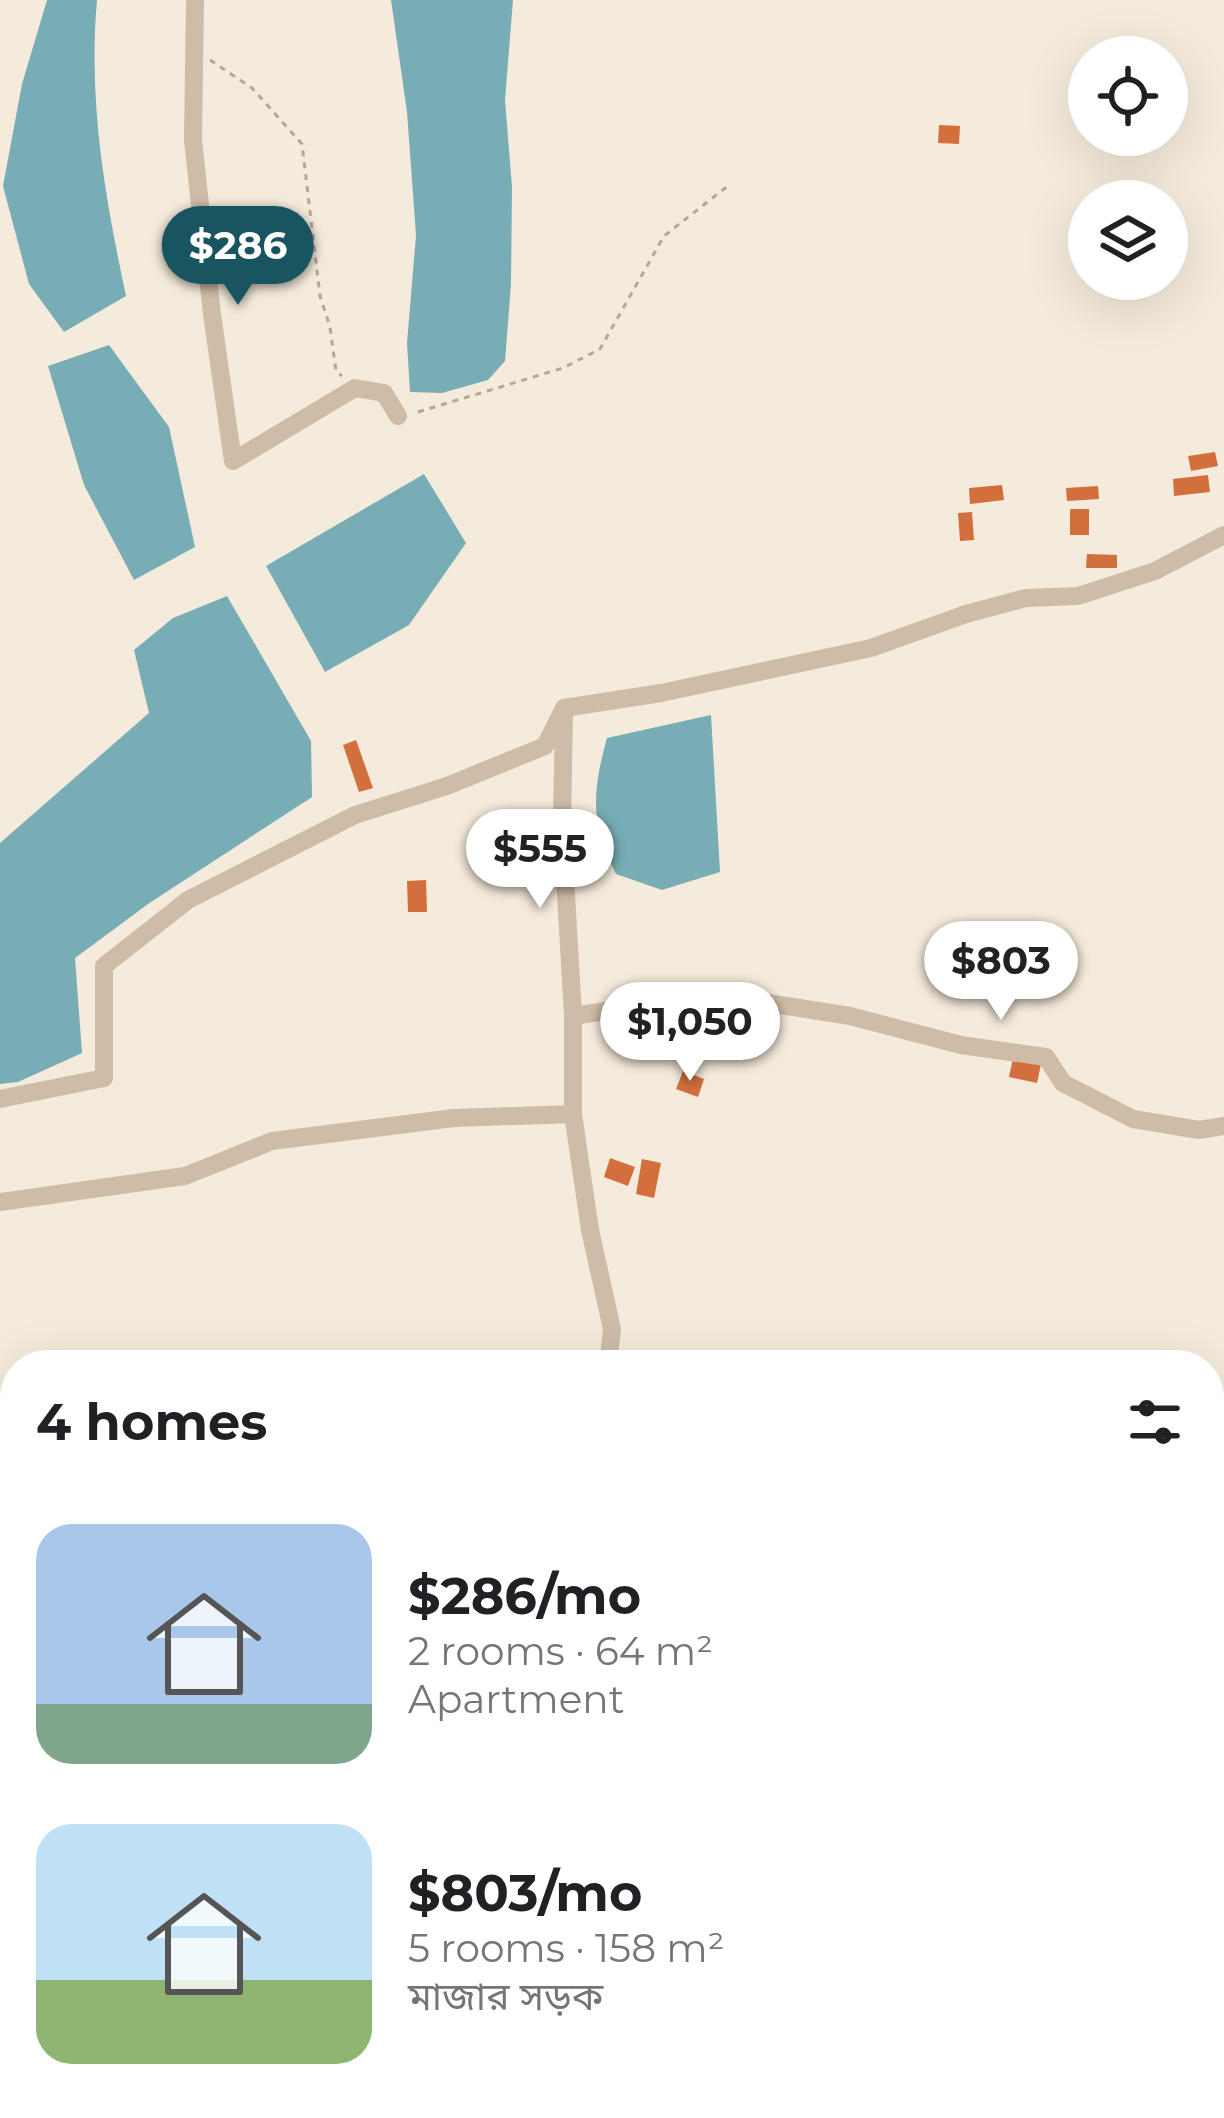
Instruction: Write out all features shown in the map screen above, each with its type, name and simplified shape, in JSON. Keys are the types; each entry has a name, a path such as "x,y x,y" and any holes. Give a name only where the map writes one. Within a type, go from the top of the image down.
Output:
{"street":[{"path":"195,0 193,140 233,461 355,388 384,394 398,416"},
{"path":"564,708 661,694 871,648 1026,598 1078,596 1154,571 1224,535"},
{"path":"564,708 562,824 573,1114 590,1230 612,1329 610,1350"},
{"path":"0,1100 104,1078 104,966 188,900 355,815 447,786 544,746 564,708"},
{"path":"572,1016 626,1008 761,1002 850,1016 961,1045 1046,1057 1063,1083 1133,1119 1199,1130 1224,1126"},
{"path":"0,1202 185,1176 272,1141 454,1118 573,1114"}],"path":[{"path":"194,49 252,88 302,144 320,296 336,371 355,388"},
{"path":"398,416 563,368 600,349 664,236 729,185"}],"water":[{"path":"47,0 97,0 100,150 126,296 64,332 29,284 3,186 22,84"},
{"path":"391,0 513,0 505,100 512,187 505,361 488,380 442,393 410,392 407,343 416,235 407,112"},
{"path":"109,345 169,427 195,547 134,580 84,485 48,366"},
{"path":"424,474 466,543 409,625 325,672 266,566"},
{"path":"227,596 311,741 312,797 148,904 75,958 82,1053 18,1082 0,1084 0,843 149,713 134,650 173,618"},
{"path":"711,715 720,872 662,890 616,874 596,807 607,738"}],"building":[{"path":"939,125 960,126 959,144 938,143"},
{"path":"1215,452 1218,466 1191,471 1188,456"},
{"path":"1208,475 1210,492 1174,496 1173,479"},
{"path":"1002,485 1004,500 970,504 969,488"},
{"path":"1098,486 1099,499 1067,501 1066,488"},
{"path":"1070,509 1089,509 1089,535 1070,535"},
{"path":"972,512 974,540 960,541 958,513"},
{"path":"1087,554 1117,555 1117,568 1086,568"},
{"path":"356,740 373,788 359,792 343,745"},
{"path":"486,844 513,844 513,863 486,863"},
{"path":"426,880 427,912 408,912 407,881"},
{"path":"711,1012 746,1012 746,1043 711,1043"},
{"path":"1013,1058 1041,1064 1037,1083 1009,1077"},
{"path":"683,1071 704,1079 698,1097 676,1089"},
{"path":"610,1158 635,1167 628,1186 604,1177"},
{"path":"642,1159 661,1163 654,1198 636,1194"}]}
